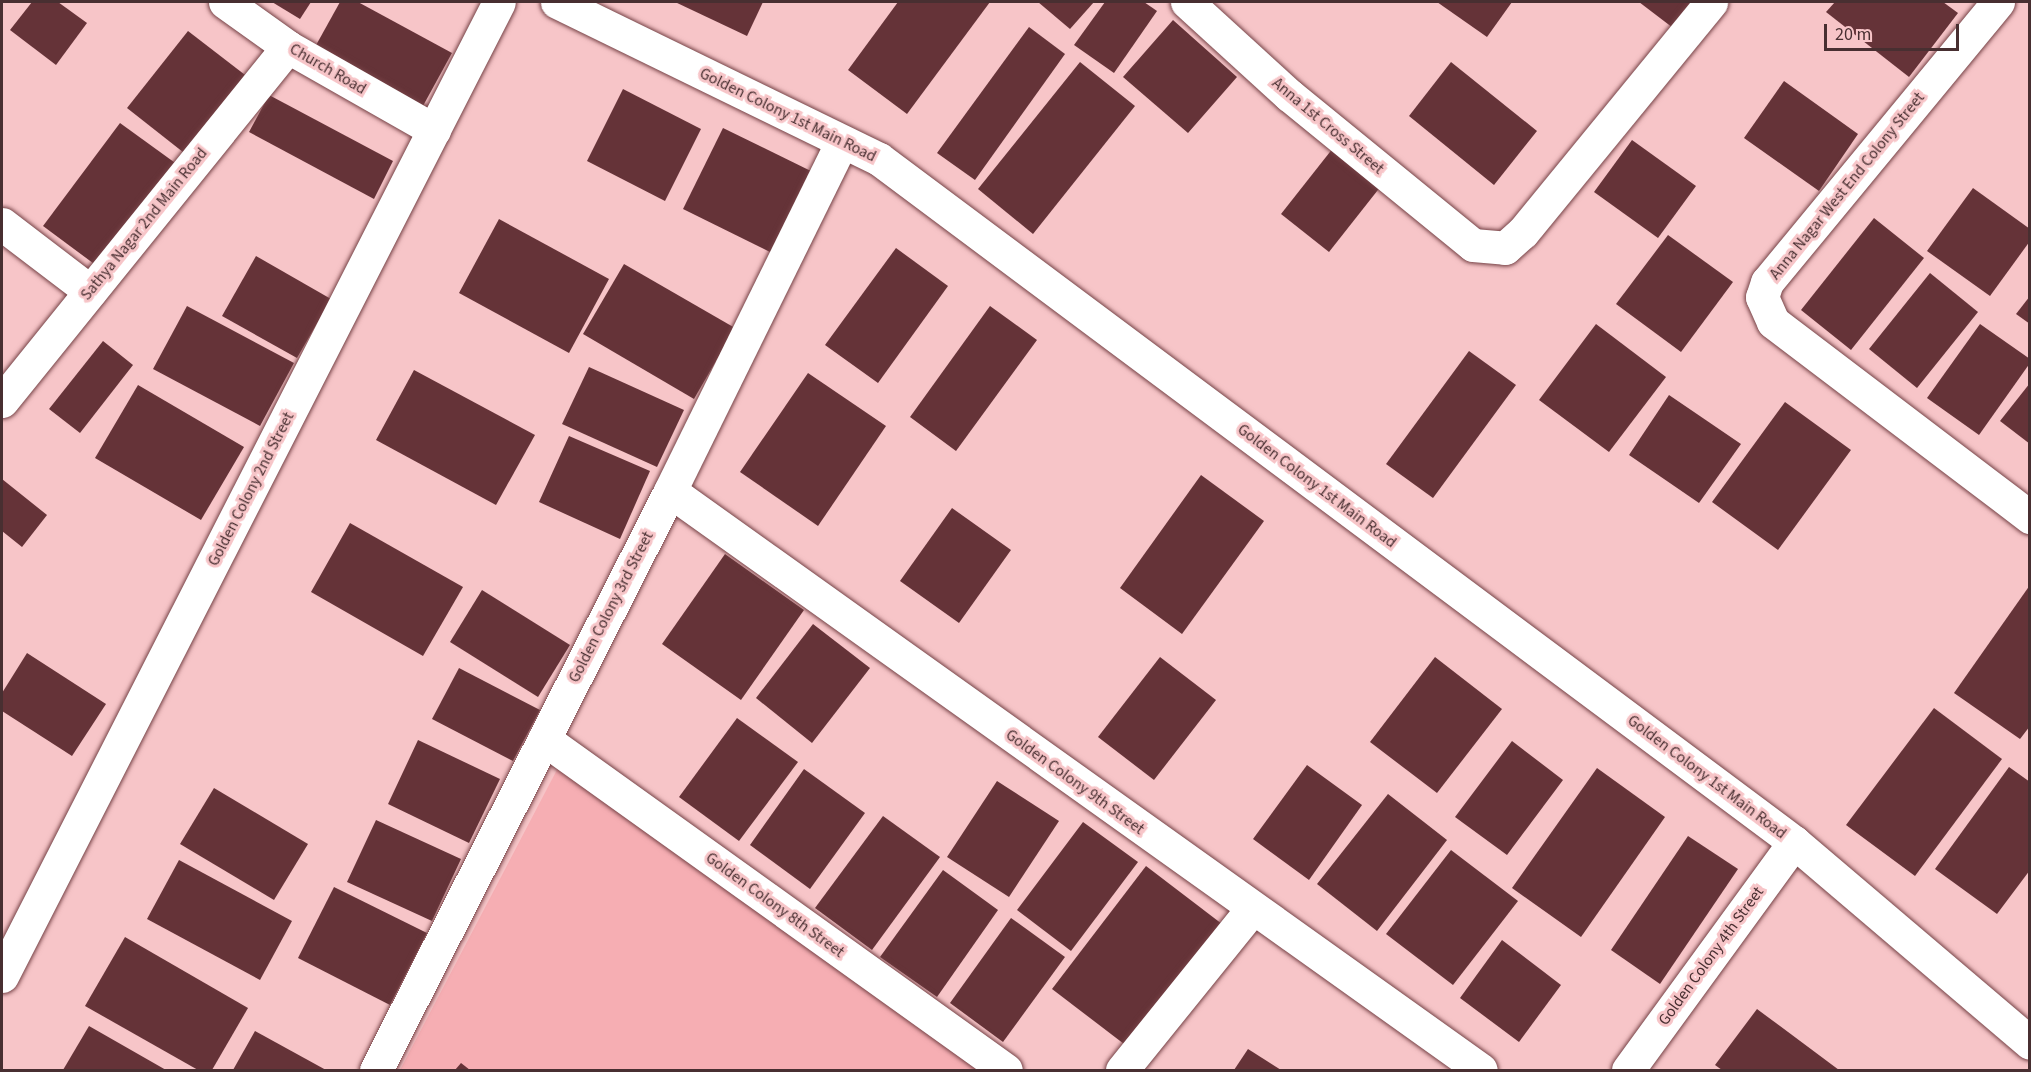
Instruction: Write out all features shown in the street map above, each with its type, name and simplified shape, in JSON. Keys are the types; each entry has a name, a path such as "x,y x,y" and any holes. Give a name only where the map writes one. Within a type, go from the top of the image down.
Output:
{"street":[{"name":"Church Road","path":"225,2 288,47 434,130"},
{"name":"Golden Colony 2nd Street","path":"2,976 499,2"},
{"name":"Golden Colony 1st Main Road","path":"557,2 879,159 1794,842 2030,1043"},
{"name":"Anna 1st Cross Street","path":"1187,2 1289,95 1473,245 1505,248 1523,232 1711,2"},
{"name":"Anna Nagar West End Colony Street","path":"1998,2 1767,282 1762,297 1773,322 2027,511"},
{"name":"Sathya Nagar 2nd Main Road","path":"2,401 288,47"},
{"name":"Golden Colony 3rd Street","path":"376,1071 670,490 842,142"},
{"path":"2,224 90,291"},
{"name":"Golden Colony 9th Street","path":"670,490 1481,1071"},
{"name":"Golden Colony 8th Street","path":"544,739 1006,1071"},
{"name":"Golden Colony 4th Street","path":"1628,1071 1794,842"},
{"path":"1122,1071 1252,909"}],"shaded area":[{"path":"560,764 988,1070 400,1070"}],"building":[{"path":"32,2 58,2 87,23 56,65 10,30"},
{"path":"272,2 311,2 300,19"},
{"path":"340,2 358,2 452,53 418,115 310,56"},
{"path":"675,2 763,2 747,36"},
{"path":"898,2 990,2 907,114 848,70"},
{"path":"1038,2 1094,2 1070,29"},
{"path":"1105,2 1144,2 1157,11 1114,73 1074,45"},
{"path":"1437,2 1512,2 1487,37"},
{"path":"1639,2 1706,2 1681,34"},
{"path":"1835,2 1943,2 1958,13 1909,77 1826,12"},
{"path":"1173,20 1237,77 1188,133 1123,77"},
{"path":"1029,27 1065,54 975,180 937,153"},
{"path":"188,31 249,78 188,156 127,108"},
{"path":"1080,62 1135,106 1033,234 978,189"},
{"path":"1451,62 1537,131 1494,185 1409,116"},
{"path":"1784,81 1858,134 1819,191 1744,138"},
{"path":"623,89 701,129 665,201 587,161"},
{"path":"269,95 393,161 374,199 249,132"},
{"path":"120,123 178,165 101,269 43,226"},
{"path":"723,128 819,175 778,256 683,209"},
{"path":"1632,140 1696,186 1658,238 1594,192"},
{"path":"1337,143 1385,181 1329,252 1281,214"},
{"path":"1973,188 2030,229 2030,241 1990,296 1927,251"},
{"path":"1874,218 1924,258 1851,350 1801,310"},
{"path":"499,219 609,279 569,353 459,293"},
{"path":"1668,235 1733,282 1681,352 1616,304"},
{"path":"896,248 948,286 878,383 825,345"},
{"path":"256,256 331,299 297,358 222,316"},
{"path":"624,264 735,328 694,399 583,334"},
{"path":"1930,273 1978,312 1917,388 1869,349"},
{"path":"2030,296 2030,324 2016,314"},
{"path":"187,306 294,363 260,426 153,369"},
{"path":"990,306 1037,340 956,451 910,417"},
{"path":"1596,324 1666,377 1609,452 1539,400"},
{"path":"1980,324 2030,359 2030,363 1979,435 1927,398"},
{"path":"103,341 133,365 80,433 49,409"},
{"path":"1469,351 1516,385 1433,498 1386,464"},
{"path":"589,367 684,410 657,467 562,424"},
{"path":"414,370 535,435 496,505 376,440"},
{"path":"808,373 886,426 818,526 740,472"},
{"path":"2030,383 2030,444 2000,421"},
{"path":"138,385 244,447 201,520 95,458"},
{"path":"1669,395 1741,444 1699,503 1629,455"},
{"path":"1785,402 1851,450 1778,550 1712,502"},
{"path":"569,436 650,471 620,539 539,502"},
{"path":"1201,475 1264,521 1182,634 1120,588"},
{"path":"2,479 47,515 22,547 2,531"},
{"path":"952,508 1011,550 959,623 900,581"},
{"path":"350,523 463,587 423,656 311,592"},
{"path":"725,554 804,610 741,700 662,644"},
{"path":"2030,585 2030,726 2020,739 1954,693"},
{"path":"482,590 570,645 538,697 450,642"},
{"path":"813,624 870,668 812,743 756,698"},
{"path":"27,653 106,704 72,756 2,711 2,693"},
{"path":"1160,657 1216,700 1154,780 1098,737"},
{"path":"1435,657 1502,709 1437,793 1370,742"},
{"path":"459,668 540,710 513,761 432,719"},
{"path":"1934,708 2002,759 1915,876 1846,825"},
{"path":"737,718 798,762 739,841 679,797"},
{"path":"418,740 500,779 469,843 388,804"},
{"path":"1512,741 1563,780 1507,855 1455,817"},
{"path":"1307,765 1362,805 1309,880 1253,839"},
{"path":"2009,767 2030,782 2030,870 1997,914 1935,869"},
{"path":"1597,768 1665,817 1581,937 1512,888"},
{"path":"804,769 865,813 810,889 750,845"},
{"path":"997,781 1059,821 1009,897 947,857"},
{"path":"214,788 308,844 274,900 180,844"},
{"path":"1388,794 1447,840 1377,931 1317,884"},
{"path":"883,816 940,857 872,950 815,908"},
{"path":"376,820 461,859 432,921 347,882"},
{"path":"1083,822 1138,862 1071,951 1017,910"},
{"path":"1688,836 1738,869 1660,984 1611,950"},
{"path":"1451,850 1518,901 1453,985 1386,934"},
{"path":"179,860 292,921 260,980 147,919"},
{"path":"1146,866 1222,924 1128,1047 1052,989"},
{"path":"943,870 998,910 937,997 880,957"},
{"path":"334,887 427,933 390,1005 298,958"},
{"path":"1011,918 1065,957 1003,1042 950,1003"},
{"path":"125,937 248,1008 212,1070 198,1070 85,1006"},
{"path":"1502,940 1561,985 1519,1042 1460,998"},
{"path":"1757,1009 1839,1070 1722,1070 1715,1065"},
{"path":"89,1026 166,1070 63,1070"},
{"path":"255,1031 326,1070 233,1070"},
{"path":"1248,1049 1281,1070 1234,1070"},
{"path":"461,1063 470,1070 455,1070"}]}
